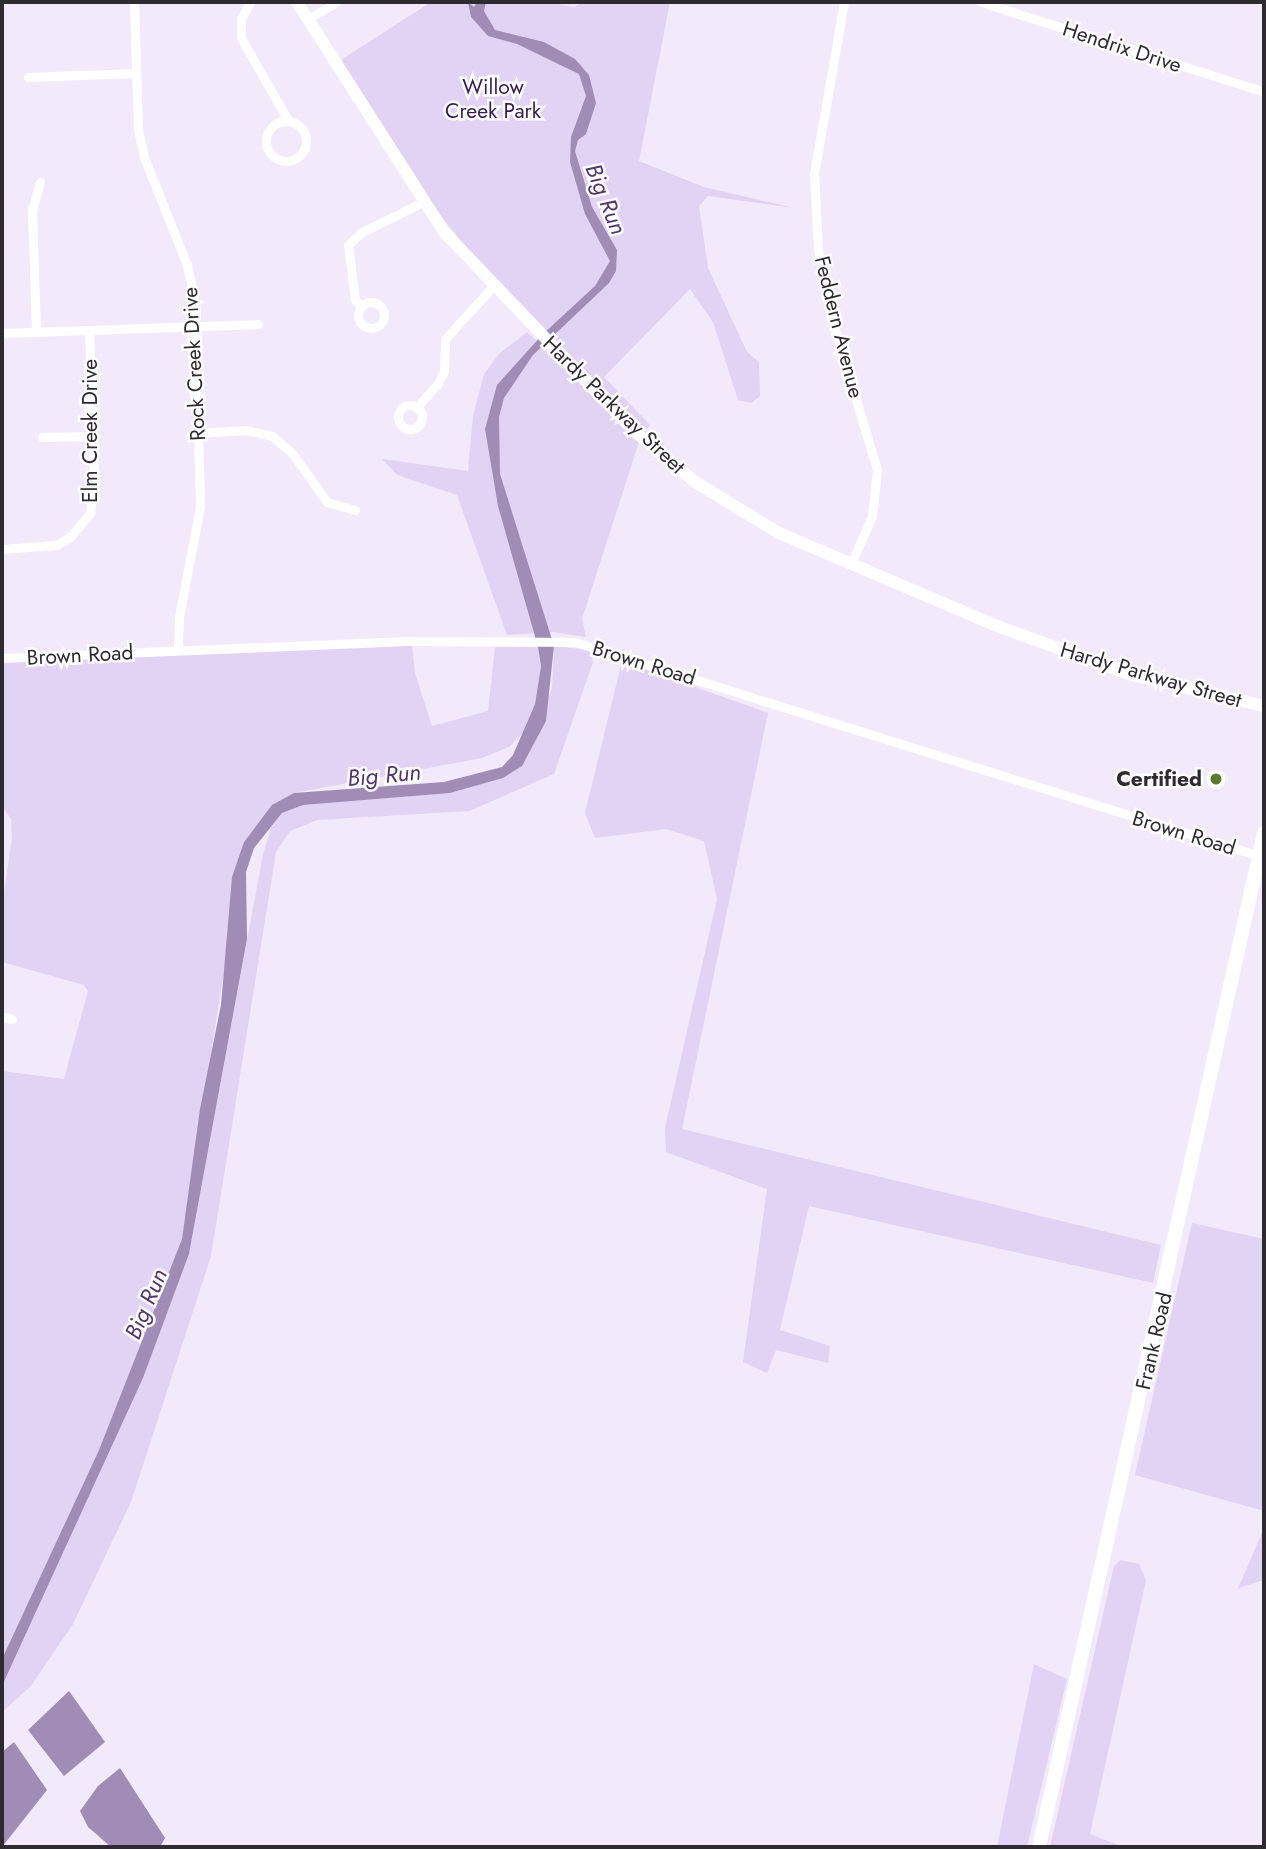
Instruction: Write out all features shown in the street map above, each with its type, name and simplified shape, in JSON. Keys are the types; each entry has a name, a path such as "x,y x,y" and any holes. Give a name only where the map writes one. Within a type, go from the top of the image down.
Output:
{"main road":[{"name":"Hardy Parkway Street","path":"297,2 422,202 493,286 553,348 635,432 695,482 754,520 851,564 1062,651 1132,675 1264,706"},
{"name":"Frank Road","path":"1039,1847 1264,833"}],"street":[{"name":"Rock Creek Drive","path":"134,2 136,73 144,157 187,265 194,327 200,506 179,617 178,650"},
{"path":"308,19 336,2"},
{"name":"Feddern Avenue","path":"844,2 814,174 818,249 830,313 877,470 874,508 851,564"},
{"name":"Hendrix Drive","path":"981,2 1264,92"},
{"path":"251,3 241,19 241,37 288,120 307,140 292,162 285,163 266,147 265,140 276,123 288,120"},
{"path":"28,77 136,73"},
{"path":"36,331 32,210 40,182"},
{"path":"361,306 355,299 348,245 362,232 422,202"},
{"path":"416,408 438,386 444,371 445,338 493,286"},
{"path":"2,333 258,324"},
{"name":"Elm Creek Drive","path":"2,549 56,545 81,526 94,497 89,330"},
{"path":"198,433 246,430 272,436 292,453 327,502 355,510"},
{"path":"43,437 92,436"},
{"name":"Brown Road","path":"2,658 178,650 554,640 603,649 1259,856"}],"green space":[{"name":"Willow Creek Park","path":"431,2 548,2 574,7 582,2 670,2 639,161 704,187 794,208 708,196 699,206 708,268 747,352 759,362 760,396 751,403 738,400 713,322 690,289 604,377 650,425 645,433 465,246 434,207 341,60"},
{"path":"527,332 639,442 582,619 586,637 553,632 507,635 457,495 397,475 382,459 468,471 473,416 484,374 500,353"},
{"path":"412,645 415,673 432,726 488,711 495,647 538,647 541,666 535,704 522,734 509,747 482,758 294,793 244,842 182,1239 99,1450 2,1659 2,1071 64,1079 88,991 84,985 2,962 2,907 12,837 11,819 2,806 2,662"},
{"path":"554,646 589,650 593,662 554,774 469,811 317,820 290,831 276,852 211,1256 131,1502 73,1624 31,1686 2,1712 2,1686 143,1378 189,1254 263,854 271,828 282,813 303,805 450,793 503,778 522,766 552,688"},
{"path":"622,661 768,713 682,1129 1161,1245 1153,1283 809,1206 780,1330 830,1346 828,1363 776,1350 767,1373 743,1362 767,1189 666,1152 665,1128 717,899 704,841 666,829 595,838 585,813"},
{"path":"1192,1223 1264,1239 1264,1511 1135,1475"},
{"path":"1264,1528 1264,1580 1238,1588 1241,1582"},
{"path":"1120,1560 1139,1564 1146,1580 1090,1834 1123,1847 1050,1847 1114,1566"},
{"path":"1034,1664 1067,1679 1027,1847 997,1847"}],"shaded area":[{"path":"468,2 474,7 477,2 486,2 484,11 495,30 544,42 575,59 589,75 596,103 586,134 578,140 575,151 592,207 617,250 616,271 609,283 533,355 504,398 499,417 500,474 554,646 546,721 522,766 503,778 450,793 303,805 282,813 254,848 246,872 247,939 189,1254 143,1378 2,1686 2,1659 99,1450 182,1239 200,1109 221,1005 232,877 244,842 272,805 294,793 444,782 502,767 513,755 535,704 541,666 538,647 498,506 485,429 497,385 543,334 595,286 610,261 585,214 570,162 571,137 586,96 579,74 517,44 488,36 471,17"},
{"path":"69,1691 105,1742 64,1776 28,1730"},
{"path":"14,1742 47,1790 2,1847 2,1752"},
{"path":"120,1768 165,1838 160,1847 111,1847 88,1827 80,1811 98,1786"}],"place":[{"name":"Certified","path":"1216,779"}],"water label":[{"name":"Big Run","path":"606,199"},
{"name":"Big Run","path":"384,775"},
{"name":"Big Run","path":"146,1304"}]}
